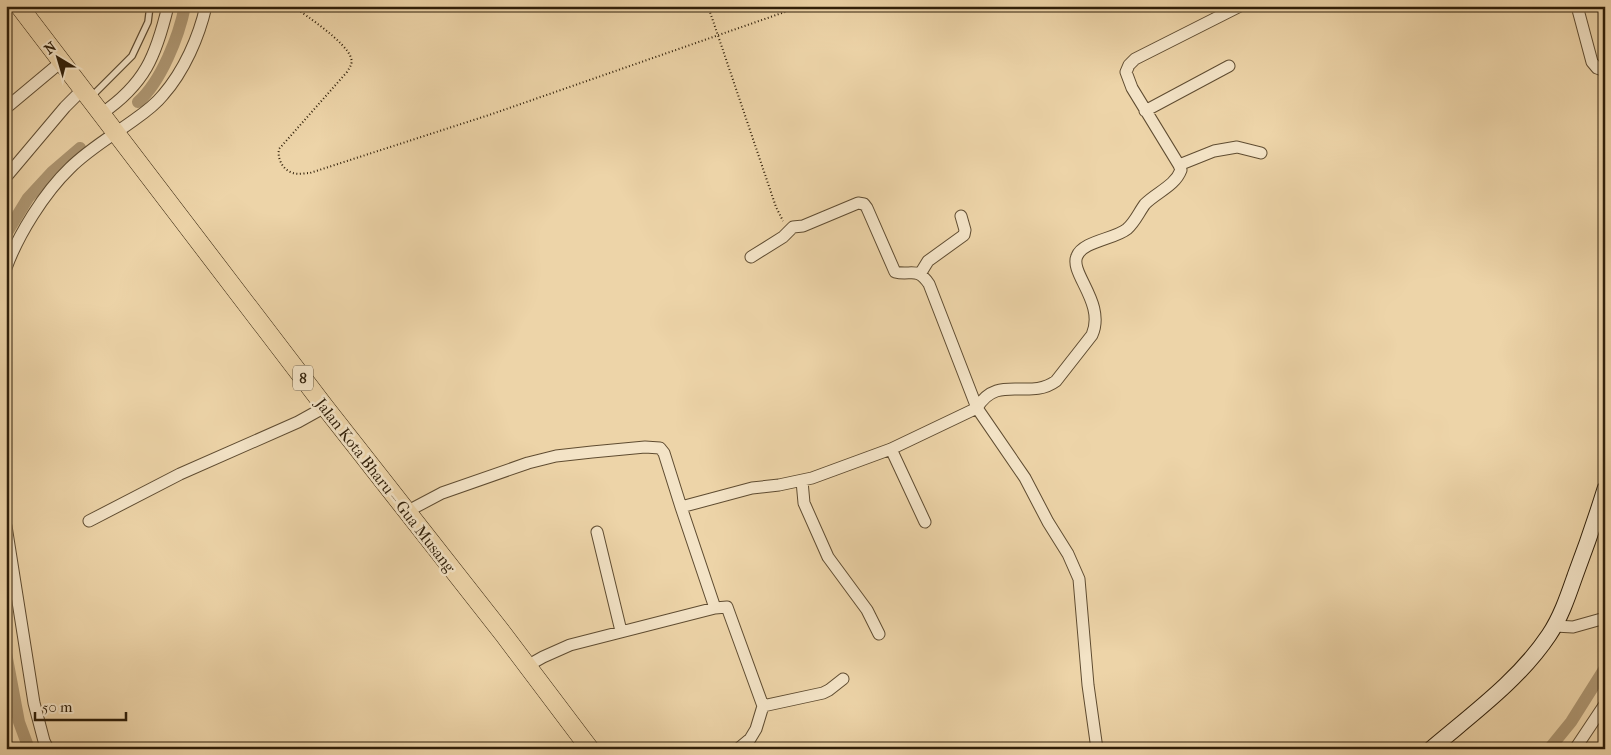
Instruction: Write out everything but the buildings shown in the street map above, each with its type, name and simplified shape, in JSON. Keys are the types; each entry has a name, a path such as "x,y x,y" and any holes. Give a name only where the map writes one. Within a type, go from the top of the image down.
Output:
{"main road":[{"name":"Jalan Kota Bharu – Gua Musang","path":"19,6 325,407 590,749"},
{"path":"1431,749 1480,707 1520,669 1538,649 1554,626 1581,560 1605,489"}],"street":[{"path":"101,114 123,98 144,74 153,56 168,6"},
{"path":"6,268 23,233 50,190 69,169 93,148 140,115 162,96 176,78 202,22 206,6"},
{"path":"681,507 752,488 802,481 891,449 976,408 989,393 999,389 1039,389 1049,386 1056,381 1096,328 1096,311 1076,266 1076,257 1080,251 1089,245 1127,229 1146,203 1177,179 1181,170 1128,80 1126,72 1129,65 1135,59 1240,6"},
{"path":"1577,7 1592,62 1597,68 1605,71"},
{"path":"6,108 61,62"},
{"path":"1145,111 1229,66"},
{"path":"6,177 65,107 86,94"},
{"path":"1179,165 1214,151 1237,146 1260,153"},
{"path":"752,257 783,237 793,227 803,226 858,204 864,204 895,272 920,274 929,284 976,408 1025,478 1048,522 1068,554 1079,578 1088,685 1097,749"},
{"path":"920,274 928,262 964,235 965,230 961,216"},
{"path":"89,520 189,470 298,422 325,407"},
{"path":"406,512 442,493 528,463 583,453 645,447 660,448 664,452 715,608"},
{"path":"891,449 925,522"},
{"path":"802,481 804,503 828,557 868,610 879,634"},
{"path":"6,526 34,703 48,749"},
{"path":"597,532 621,631"},
{"path":"527,666 544,656 570,645 724,606 728,609 763,706 756,729 750,739 738,749"},
{"path":"1554,626 1573,627 1605,618"},
{"path":"763,706 829,690 843,679"},
{"path":"1575,749 1605,704"}],"lane":[{"path":"6,11 13,6"},
{"path":"86,94 132,56 148,22 150,6"}],"path":[{"path":"292,6 340,42 351,58 351,66 347,72 279,149 278,155 281,164 286,170 294,174 310,173 474,120 802,6"},
{"path":"708,6 776,207 786,224 793,227"}],"waterway":[{"path":"138,102 154,83 168,58 185,6"},
{"path":"6,234 28,198 52,172 80,148"},
{"path":"6,653 19,722 29,749"},
{"path":"1549,749 1571,722 1605,668"}]}
